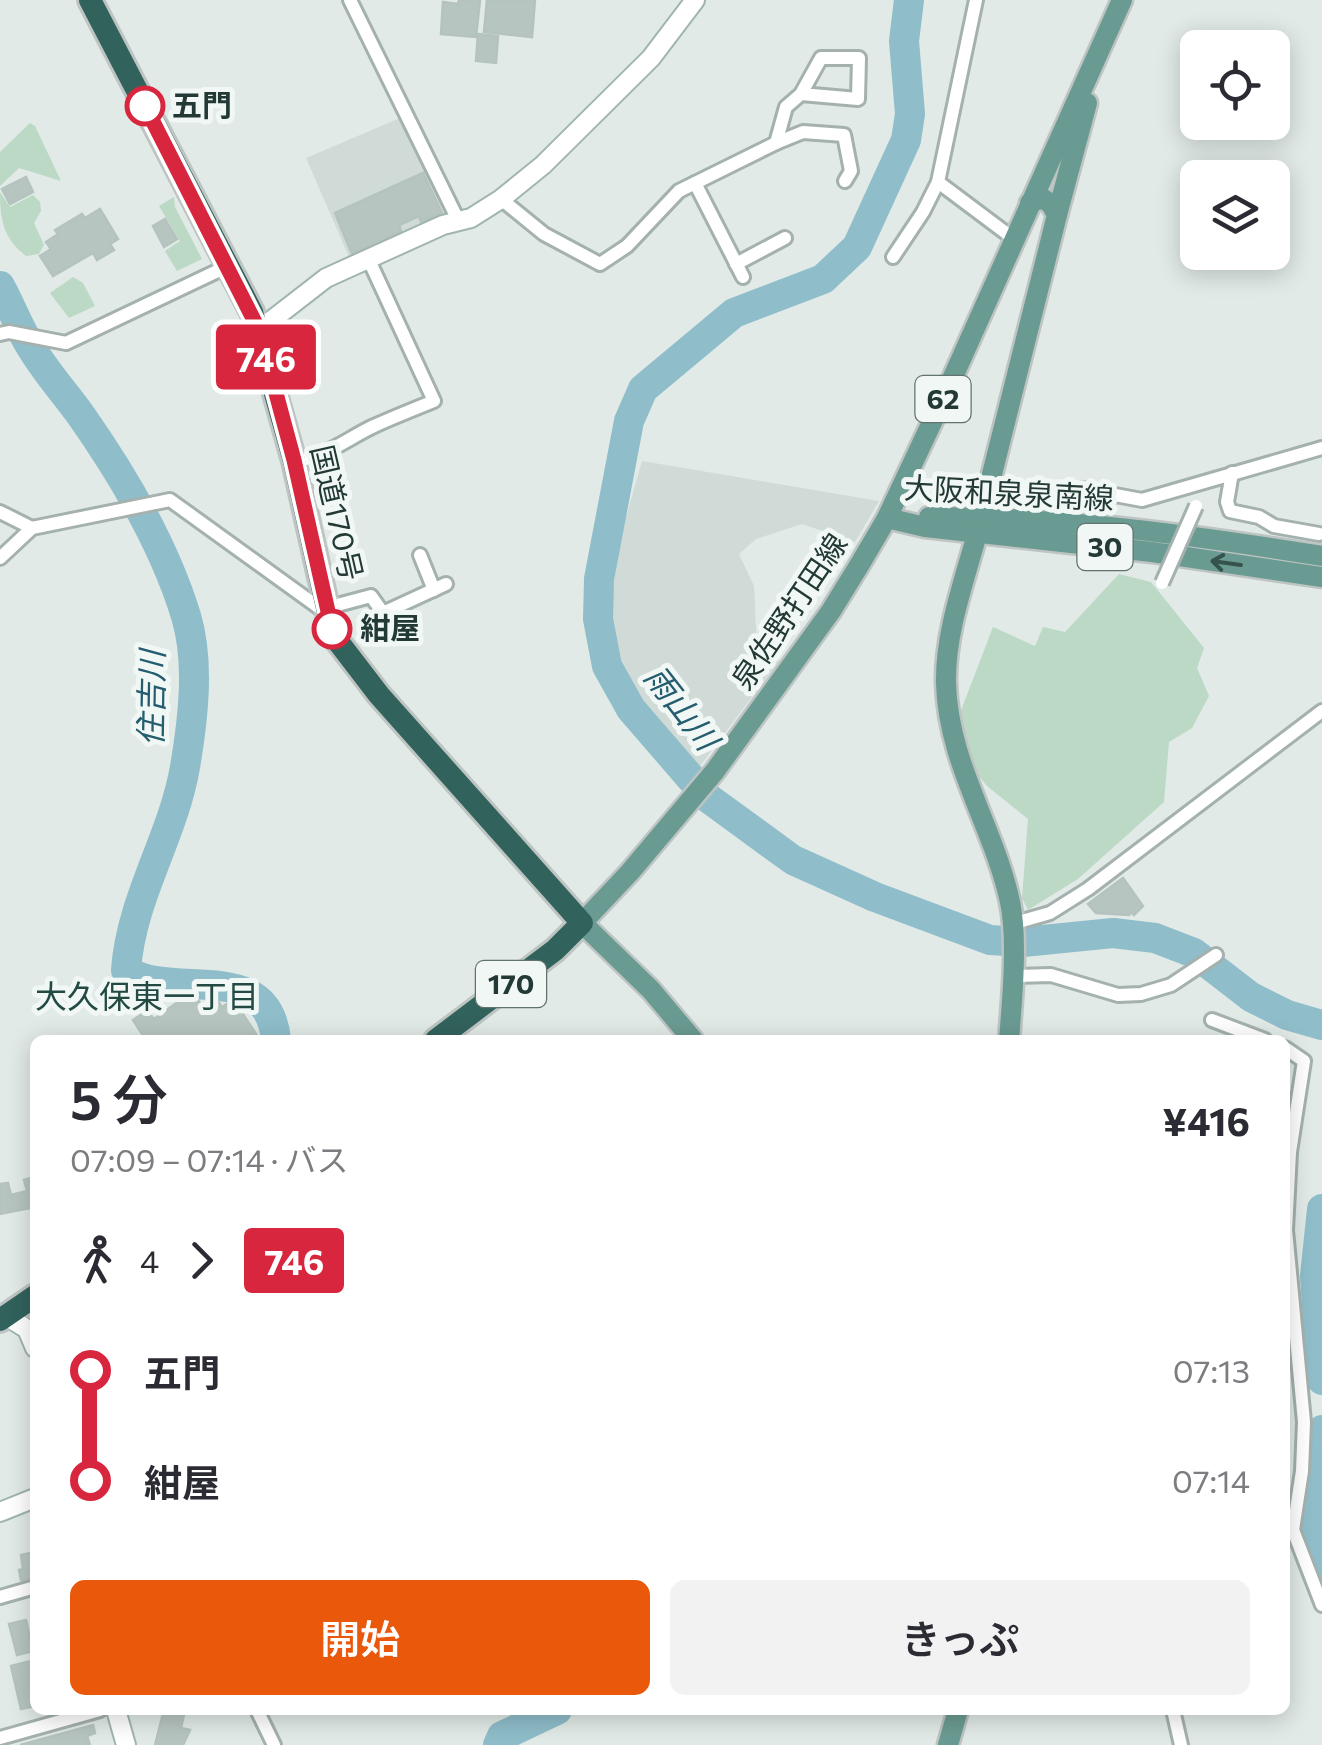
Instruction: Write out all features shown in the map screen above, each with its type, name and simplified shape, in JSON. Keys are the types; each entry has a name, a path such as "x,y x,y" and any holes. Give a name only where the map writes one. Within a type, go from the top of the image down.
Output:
{"highway":[{"name":"国道170号","path":"90,0 259,330 294,460 334,636 347,656 582,923"},
{"name":"170","path":"443,1035 555,950 582,923"},
{"path":"2,1316 30,1299"}],"main road":[{"name":"泉佐野打田線","path":"582,923 715,771 831,612 888,518 1122,0"},
{"name":"62","path":"1009,1035 1012,906 960,764 949,718 948,651 1057,215 1106,38"},
{"path":"1030,202 1042,198 1057,215"},
{"name":"大阪和泉泉南線","path":"888,518 979,526 1322,576"},
{"name":"大阪和泉泉南線","path":"979,526 1064,523 1322,556"},
{"path":"582,923 651,990 690,1035"},
{"path":"948,1745 957,1715"}],"street":[{"path":"350,0 459,222"},
{"path":"259,330 326,278 443,225 459,222 502,199 543,165 651,58 694,0"},
{"path":"893,257 938,182 976,0"},
{"path":"776,143 786,107 801,94 820,58 859,58 858,99 801,94"},
{"path":"502,199 544,234 600,264 627,246 679,190 803,132 844,135 850,171 845,181"},
{"path":"938,182 1014,238"},
{"path":"695,183 739,270 785,238"},
{"path":"294,460 304,460 340,445 434,401 368,258"},
{"path":"5,333 66,343 228,266"},
{"path":"1064,523 1073,492 1084,488 1142,500 1322,448"},
{"path":"1232,473 1227,502 1230,511 1258,517 1274,526 1319,534"},
{"path":"1162,582 1196,506 1193,485"},
{"path":"0,558 32,528 170,500 327,611 371,596 383,613 440,587 420,555"},
{"path":"0,512 32,528"},
{"path":"1012,929 1050,913 1088,889 1322,711"},
{"path":"1012,967 1118,995 1141,994 1172,985 1216,956"},
{"path":"1212,1020 1244,1035"},
{"path":"1290,1051 1304,1060 1290,1135"},
{"path":"2,1316 27,1329 30,1336"},
{"path":"1290,1341 1304,1422 1302,1471 1290,1522"},
{"path":"0,1512 30,1500"},
{"path":"1290,1528 1322,1605"},
{"path":"0,1596 30,1588"},
{"path":"0,1738 82,1715"},
{"path":"117,1715 126,1745"},
{"path":"260,1715 274,1745"},
{"path":"1174,1715 1181,1745"}],"shaded area":[{"path":"400,118 449,214 350,259 306,158"},
{"path":"642,461 879,501 855,542 802,524 756,539 739,554 754,586 757,650 779,661 700,766 642,709 617,656 610,609 620,539"}],"green space":[{"path":"30,123 61,181 19,168 0,186 0,152"},
{"path":"0,192 10,207 33,195 40,202 41,211 34,223 44,245 39,254 26,256 8,235"},
{"path":"174,197 175,207 202,259 177,271 165,251 180,241 159,206"},
{"path":"73,277 83,283 95,306 69,318 50,293"},
{"path":"1119,574 1151,582 1204,648 1197,668 1209,696 1192,728 1169,742 1164,802 1078,879 1028,910 1022,898 1028,819 987,786 972,768 960,713 993,627 1035,646 1043,627 1065,632"}],"building":[{"path":"459,0 480,0 476,37 441,34 443,2 458,4"},
{"path":"487,0 535,0 532,37 484,32"},
{"path":"478,34 498,36 496,63 476,61"},
{"path":"423,173 442,213 421,222 419,216 399,225 401,231 352,254 335,213"},
{"path":"26,177 33,192 10,204 2,189"},
{"path":"100,209 118,239 110,244 114,250 97,260 93,253 53,276 40,256 51,249 46,242 58,234 55,230 82,214 85,218"},
{"path":"165,219 177,239 164,247 153,226"},
{"path":"1123,878 1143,906 1134,915 1096,913 1088,904"},
{"path":"216,998 222,1007 230,1002 237,1005 257,1035 143,1035 133,1020 147,1011 154,1019 179,1001 198,1000 202,1006"},
{"path":"30,1178 30,1208 0,1214 0,1184 8,1183 11,1195 27,1191 24,1180"},
{"path":"30,1553 30,1579 21,1580 21,1555"},
{"path":"26,1620 30,1652 17,1655 9,1624"},
{"path":"30,1661 30,1707 21,1709 11,1666"},
{"path":"163,1715 184,1715 181,1728 190,1730 183,1745 155,1745"},
{"path":"93,1725 95,1733 87,1736 90,1745 20,1745"}],"waterway":[{"name":"雨山川","path":"909,0 904,41 910,114 906,140 857,247 823,279 734,313 643,389 629,421 599,579 598,619 607,666 631,709 708,798 793,860 875,897 990,940 1023,942 1113,933 1155,938 1194,953 1251,997 1287,1015 1322,1025"},
{"name":"住吉川","path":"0,286 36,356 96,437 141,511 177,589 190,634 194,691 185,767 136,918 126,970 168,983 237,989 256,998 269,1014 275,1035"},
{"name":"雨山川","path":"1322,1209 1315,1276 1322,1380"},
{"name":"雨山川","path":"1322,1430 1315,1526 1322,1567"},
{"name":"住吉川","path":"498,1745 502,1736 546,1715"}],"bus line":[{"name":"746","path":"145,106 259,330 294,460 332,629"}],"place":[{"name":"五門","path":"145,106"},
{"name":"紺屋","path":"332,629"}],"district":[{"name":"大久保東一丁目","path":"147,997"}]}
